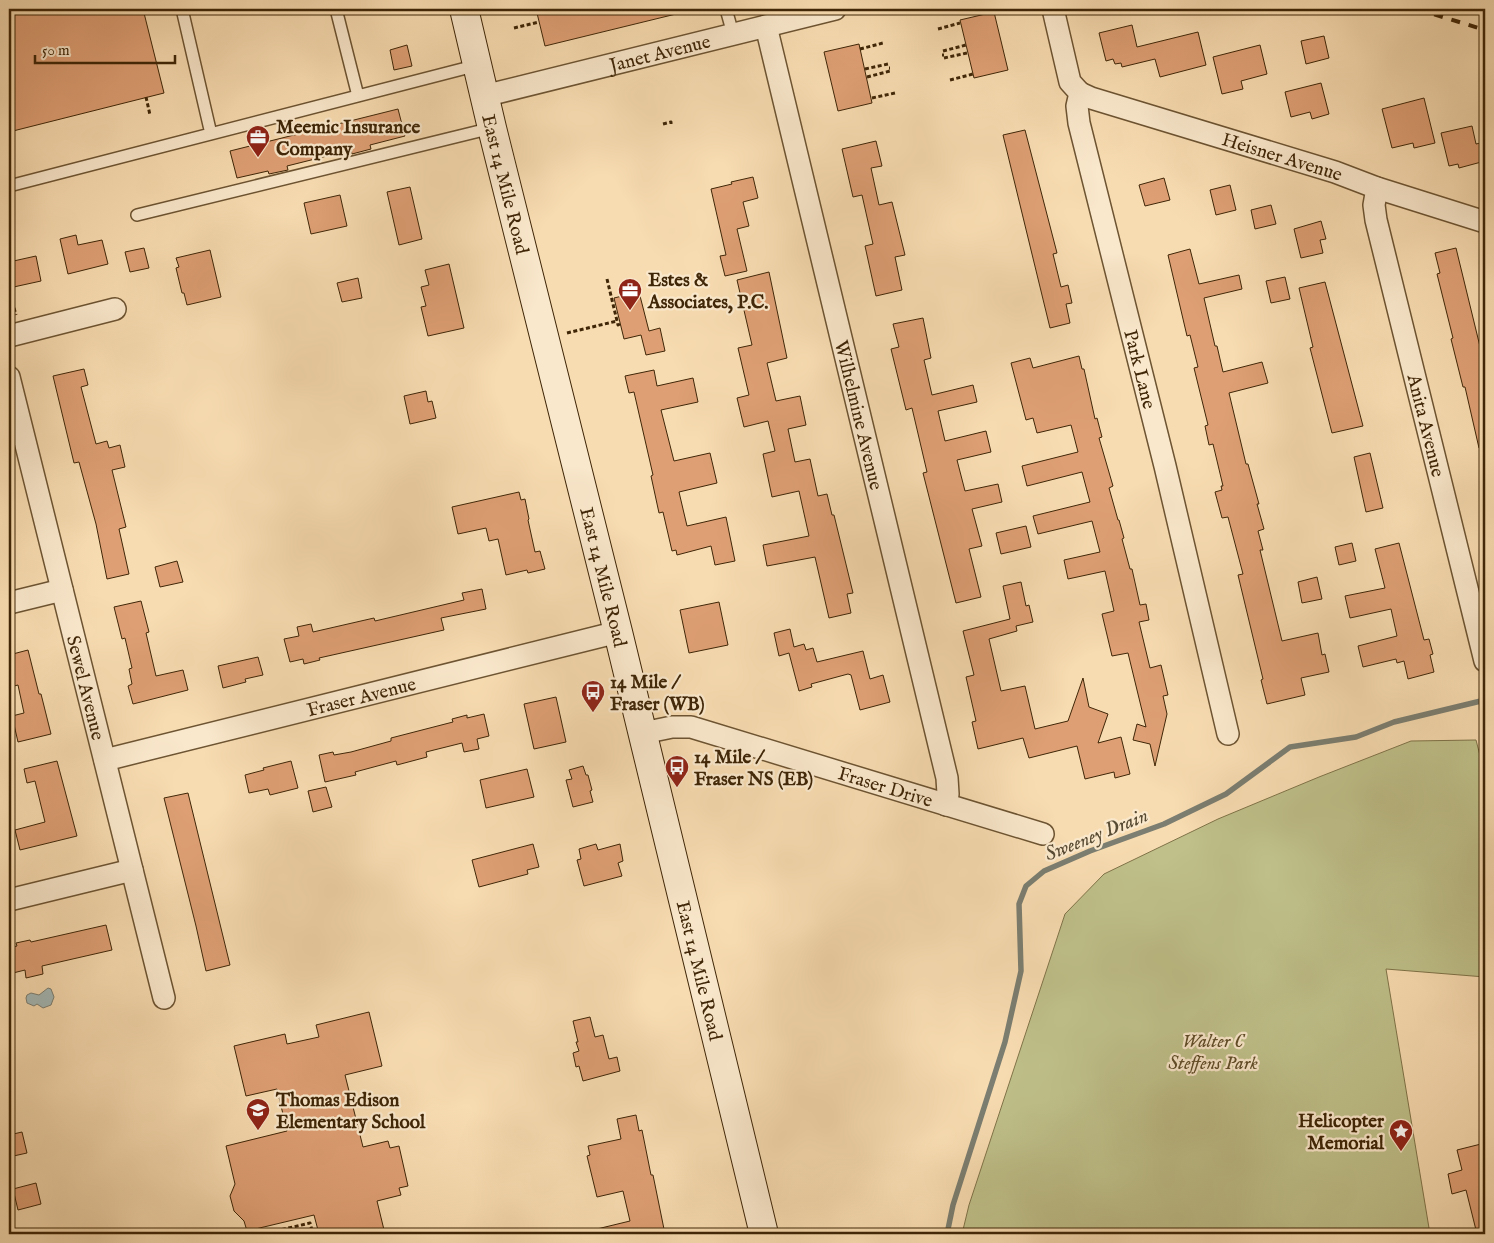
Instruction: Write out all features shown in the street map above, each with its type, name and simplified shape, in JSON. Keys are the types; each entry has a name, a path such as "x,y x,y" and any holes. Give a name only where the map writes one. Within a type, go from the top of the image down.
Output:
{"main road":[{"name":"East 14 Mile Road","path":"464,9 643,733 764,1234"}],"street":[{"name":"Janet Avenue","path":"484,96 835,9"},
{"path":"1052,9 1070,82 1080,93"},
{"name":"Wilhelmine Avenue","path":"766,26 947,778 948,794 946,805"},
{"name":"Heisner Avenue","path":"1080,93 1091,98 1334,172 1377,188 1485,222"},
{"name":"Park Lane","path":"1080,93 1077,106 1079,123 1165,466 1228,734"},
{"name":"Anita Avenue","path":"1377,188 1374,205 1376,220 1485,660"},
{"path":"9,336 116,309"},
{"name":"Sewel Avenue","path":"9,377 164,998"},
{"path":"9,603 62,590"},
{"name":"Fraser Avenue","path":"105,760 618,632"},
{"name":"Fraser Drive","path":"643,733 672,727 691,727 1043,834"},
{"path":"9,900 132,870"}],"lane":[{"path":"182,9 211,134"},
{"path":"336,9 358,96"},
{"path":"726,9 733,34"},
{"path":"9,186 478,65"},
{"path":"137,215 492,128"}],"path":[{"path":"514,28 539,22"},
{"path":"938,29 960,24"},
{"path":"860,49 883,43"},
{"path":"966,45 943,55 967,53"},
{"path":"865,69 889,68 867,77"},
{"path":"950,80 973,74"},
{"path":"872,98 895,93"},
{"path":"146,97 150,115"},
{"path":"663,124 670,122 671,124"},
{"path":"566,333 618,323 607,279"},
{"path":"263,1234 310,1223 312,1234"}],"green space":[{"name":"Walter C Steffens Park","path":"1476,740 1485,775 1485,977 1386,969 1430,1234 962,1234 969,1205 1065,914 1104,874 1218,819 1411,741"}],"shaded area":[{"path":"48,988 51,989 54,997 51,1005 43,1008 37,1004 34,1006 27,1003 27,995 31,993 39,995"}],"building":[{"path":"9,9 143,9 164,93 9,132"},
{"path":"536,9 676,9 676,14 545,46"},
{"path":"994,12 1008,70 974,78 960,20"},
{"path":"1132,25 1137,47 1198,32 1206,65 1160,77 1155,59 1122,67 1121,63 1115,64 1113,59 1106,61 1099,33"},
{"path":"1324,36 1329,58 1306,64 1301,41"},
{"path":"859,44 872,103 838,111 824,52"},
{"path":"407,45 412,66 394,70 390,50"},
{"path":"1260,45 1267,74 1241,81 1243,89 1222,94 1213,57"},
{"path":"1321,83 1329,114 1312,119 1310,112 1291,117 1285,92"},
{"path":"1424,98 1435,143 1414,148 1413,143 1392,148 1382,109"},
{"path":"398,109 405,136 370,145 371,149 352,154 351,150 287,166 288,170 269,174 268,171 237,178 230,151"},
{"path":"1472,126 1476,144 1485,142 1485,161 1459,168 1458,164 1449,166 1441,133"},
{"path":"1025,130 1057,253 1053,254 1061,287 1068,285 1072,303 1066,304 1070,323 1050,328 1003,135"},
{"path":"876,141 882,166 871,168 879,205 892,202 905,255 895,257 902,290 876,296 865,246 873,244 862,195 853,197 842,149"},
{"path":"753,177 758,198 743,202 749,226 737,229 747,271 725,276 720,256 726,255 711,189"},
{"path":"1164,178 1170,200 1145,206 1139,185"},
{"path":"1230,185 1236,210 1216,215 1210,190"},
{"path":"410,187 422,239 399,245 387,192"},
{"path":"340,195 347,226 311,234 304,203"},
{"path":"1271,205 1276,224 1255,229 1251,210"},
{"path":"1321,221 1326,239 1320,240 1323,253 1301,258 1294,229"},
{"path":"76,235 78,245 102,240 108,264 68,274 60,239"},
{"path":"144,248 149,268 130,272 125,252"},
{"path":"1456,248 1485,367 1485,447 1479,448 1465,387 1463,387 1451,339 1453,338 1437,274 1440,273 1435,253"},
{"path":"1190,249 1199,284 1239,275 1242,289 1204,298 1223,372 1262,362 1268,383 1229,393 1264,529 1258,531 1263,550 1260,550 1282,641 1318,633 1322,655 1325,654 1329,672 1301,678 1305,695 1267,704 1261,680 1263,679 1238,575 1243,574 1228,517 1222,518 1215,492 1222,490 1221,486 1223,486 1213,444 1209,445 1205,426 1208,425 1194,368 1198,367 1190,335 1187,336 1168,255"},
{"path":"210,250 221,297 187,305 176,268 179,267 176,258"},
{"path":"36,256 41,281 9,288 9,262"},
{"path":"449,264 464,328 428,336 421,307 426,306 421,287 429,285 425,270"},
{"path":"769,272 787,358 767,363 776,401 800,396 806,425 788,429 795,462 810,459 818,496 827,494 853,593 847,594 851,613 829,618 815,557 767,566 763,545 809,536 799,491 772,497 763,454 775,451 768,421 744,427 737,398 749,395 738,348 752,345 737,280"},
{"path":"1285,277 1290,299 1271,303 1266,281"},
{"path":"358,278 362,298 342,302 337,283"},
{"path":"1325,282 1363,426 1332,433 1310,348 1313,347 1299,288"},
{"name":"Estes & Associates, P.C.","path":"639,292 649,331 660,328 665,351 646,355 641,335 624,339 614,298"},
{"path":"923,318 931,358 924,360 932,395 973,385 977,402 938,411 945,441 986,431 991,452 957,460 965,491 998,484 1002,502 972,509 982,546 969,549 981,597 956,603 923,473 927,472 912,408 906,410 891,349 899,347 893,324"},
{"path":"1079,356 1082,369 1084,369 1095,419 1097,418 1102,437 1099,438 1113,486 1109,488 1124,538 1122,539 1130,569 1132,569 1140,605 1146,604 1149,620 1139,622 1150,668 1161,665 1168,695 1163,696 1167,714 1155,766 1150,744 1133,740 1137,724 1146,727 1128,653 1112,656 1102,614 1114,611 1105,571 1068,579 1064,560 1100,552 1092,521 1038,534 1033,516 1090,502 1082,472 1027,486 1022,466 1078,452 1071,425 1037,433 1033,418 1026,420 1011,363 1030,358 1033,368"},
{"path":"84,369 88,385 81,387 96,444 107,441 109,448 120,445 125,467 112,470 126,527 119,529 129,574 107,579 96,524 79,462 74,463 53,376"},
{"path":"654,370 657,386 693,378 698,402 661,410 674,461 710,453 717,483 679,492 687,526 726,517 735,561 715,565 711,546 677,555 676,550 672,551 663,512 659,513 651,476 653,475 634,392 629,393 625,376"},
{"path":"426,391 428,402 432,401 436,418 410,424 404,396"},
{"path":"1370,453 1383,508 1366,512 1354,457"},
{"path":"519,492 521,500 525,499 535,552 540,551 545,569 528,573 527,570 506,575 498,539 489,541 486,528 458,534 452,507"},
{"path":"1026,526 1031,547 1001,554 996,533"},
{"path":"1352,543 1356,561 1339,565 1335,547"},
{"path":"1399,543 1424,640 1429,639 1433,654 1430,655 1434,672 1408,679 1404,661 1397,663 1396,659 1363,667 1358,646 1397,636 1391,609 1350,618 1345,596 1385,588 1375,549"},
{"path":"177,561 183,582 160,587 155,567"},
{"path":"1317,577 1322,599 1302,603 1298,582"},
{"path":"1021,582 1026,606 1029,605 1033,622 1016,626 1017,631 989,639 1001,691 1025,686 1035,729 1068,721 1083,678 1089,707 1108,714 1098,743 1121,737 1130,774 1115,778 1114,772 1085,779 1077,746 1029,758 1023,738 978,749 972,722 976,721 966,677 974,675 963,631 1010,619 1003,586"},
{"path":"482,589 486,609 441,618 444,630 319,658 320,660 304,664 303,659 290,662 284,639 299,636 297,627 311,624 313,632 374,618 375,621 464,600 462,593"},
{"path":"141,601 149,632 146,633 156,676 183,670 188,690 133,704 128,686 132,684 129,669 132,668 125,638 122,639 114,607"},
{"path":"719,602 728,645 689,653 680,610"},
{"path":"790,629 794,647 804,644 806,650 813,648 817,662 863,651 870,679 883,675 890,702 860,710 851,675 848,674 811,684 812,687 799,691 789,653 779,656 774,633"},
{"path":"28,650 51,734 18,742 12,716 24,713 18,685 14,686 9,655"},
{"path":"258,657 263,675 245,679 246,682 223,688 218,666"},
{"path":"556,697 566,742 534,749 524,704"},
{"path":"484,714 489,736 477,739 479,749 464,752 462,743 426,752 427,757 397,765 396,761 355,772 356,775 325,782 319,755 333,752 334,755 351,752 391,741 391,738 453,722 452,719 467,715 467,718"},
{"path":"57,761 77,836 20,850 15,830 45,822 35,781 27,783 24,769"},
{"path":"291,761 298,788 270,795 268,789 249,793 245,775"},
{"path":"583,766 586,775 588,775 593,802 573,807 566,780 572,779 569,770"},
{"path":"527,769 534,797 486,808 480,780"},
{"path":"326,787 332,807 313,812 308,791"},
{"path":"188,793 230,965 206,971 164,798"},
{"path":"533,844 539,867 527,870 528,874 479,887 472,860"},
{"path":"596,844 598,850 620,844 623,861 618,863 622,876 584,886 577,860 581,859 579,849"},
{"path":"106,925 112,950 42,966 43,974 26,978 25,970 9,974 9,948 17,946 16,943 30,940 31,942"},
{"name":"Thomas Edison Elementary School","path":"369,1012 382,1066 345,1075 363,1147 388,1141 390,1148 399,1146 408,1186 399,1188 401,1195 377,1201 385,1234 319,1234 314,1215 247,1231 244,1221 234,1211 230,1196 235,1184 226,1146 287,1131 277,1089 246,1096 234,1046 285,1034 287,1044 319,1037 316,1025"},
{"path":"590,1017 595,1037 603,1035 609,1059 617,1057 620,1071 583,1081 579,1066 576,1067 573,1053 579,1051 573,1021"},
{"path":"636,1115 639,1131 642,1130 651,1175 653,1175 665,1234 598,1234 597,1229 630,1221 623,1191 597,1197 587,1156 590,1155 588,1146 621,1139 617,1119"},
{"path":"22,1132 27,1153 9,1157 9,1135"},
{"path":"1485,1143 1485,1234 1477,1234 1466,1190 1452,1194 1448,1174 1462,1170 1457,1150"},
{"path":"36,1183 41,1204 18,1210 13,1189"}],"waterway":[{"name":"Sweeney Drain","path":"947,1234 953,1205 1005,1042 1021,971 1019,904 1026,886 1044,871 1090,851 1164,824 1226,794 1290,747 1356,737 1394,722 1485,700"}],"railway":[{"path":"1417,9 1485,30"}],"place":[{"name":"Meemic Insurance Company","path":"258,158"},
{"name":"Estes & Associates, P.C.","path":"630,311"},
{"name":"14 Mile / Fraser (WB)","path":"593,713"},
{"name":"14 Mile / Fraser NS (EB)","path":"677,788"},
{"name":"Thomas Edison Elementary School","path":"258,1131"},
{"name":"Helicopter Memorial","path":"1401,1152"}]}
